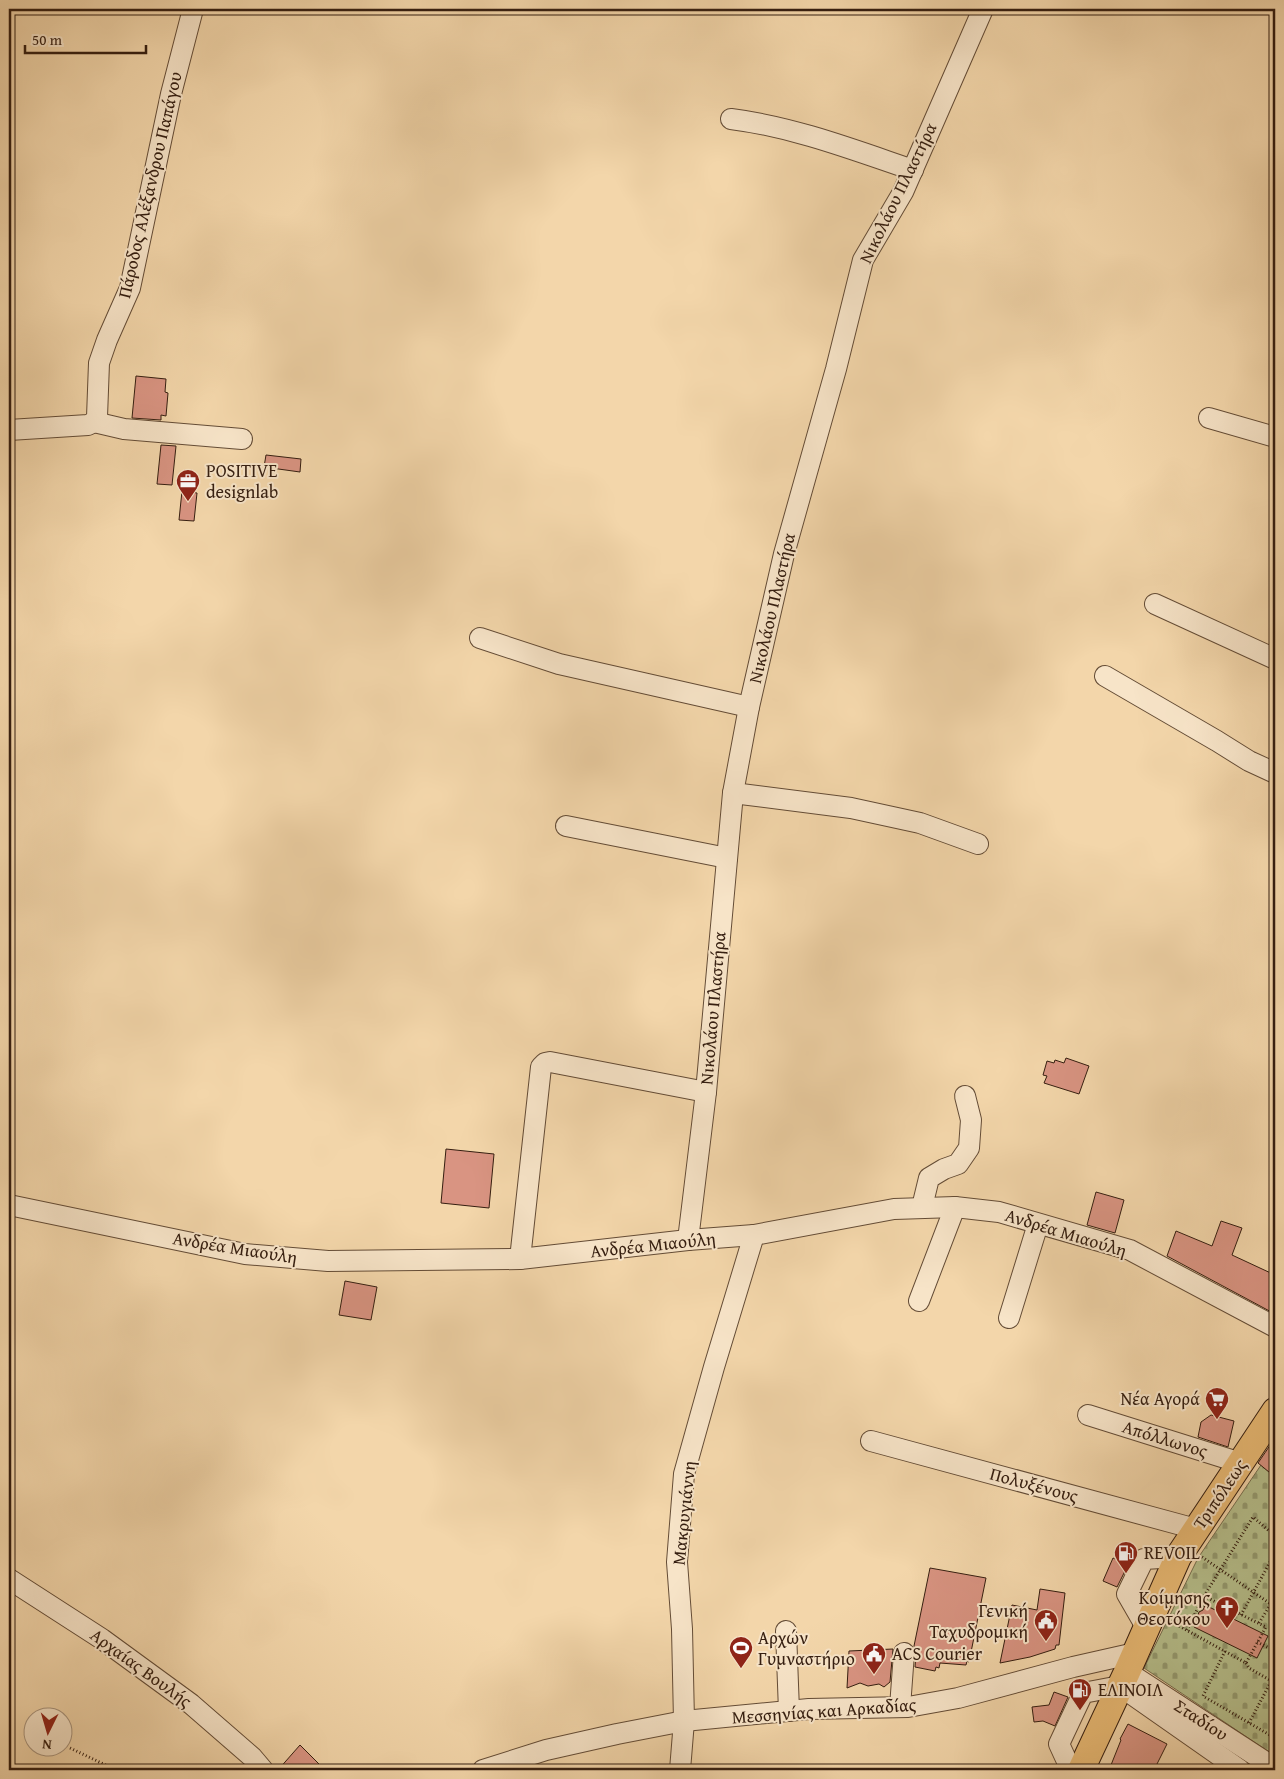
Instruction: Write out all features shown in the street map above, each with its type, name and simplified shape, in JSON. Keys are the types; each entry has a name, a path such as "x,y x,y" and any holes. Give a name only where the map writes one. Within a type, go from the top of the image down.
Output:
{"main road":[{"name":"Τριπόλεως","path":"1081,1770 1127,1670 1156,1622 1190,1546 1241,1462 1273,1421"}],"street":[{"name":"Πάροδος Αλέξανδρου Παπάγου","path":"94,422 97,417 100,363 107,340 130,288 171,94 193,9"},
{"name":"Νικολάου Πλαστήρα","path":"688,1240 706,1092 733,793 749,707 784,554 836,368 863,260 903,192 983,9"},
{"path":"731,119 759,122 826,141 913,170"},
{"path":"1209,418 1275,437"},
{"path":"9,430 80,426 94,422 124,429 242,439"},
{"path":"1156,604 1275,659"},
{"path":"480,638 559,664 749,707"},
{"path":"1105,676 1275,774"},
{"path":"733,793 851,808 920,823 978,844"},
{"path":"566,826 727,858"},
{"path":"520,1259 541,1067 545,1063 550,1062 581,1067 706,1092"},
{"path":"922,1207 929,1178 944,1168 958,1164 969,1148 971,1120 965,1096"},
{"name":"Ανδρέα Μιαούλη","path":"9,1205 245,1254 328,1261 520,1259 688,1240 754,1235 894,1209 922,1207 999,1212 1130,1250 1275,1327"},
{"path":"920,1301 956,1208"},
{"path":"1009,1318 1038,1224"},
{"name":"Μακρυγιάννη","path":"680,1770 684,1721 682,1629 677,1562 684,1474 714,1366 754,1235"},
{"name":"Απόλλωνος","path":"1088,1415 1241,1462"},
{"name":"Πολυξένους","path":"871,1441 1190,1546"},
{"name":"Αρχαίας Βουλής","path":"9,1578 102,1639 184,1698 252,1757 263,1770"},
{"path":"786,1630 789,1711"},
{"path":"900,1707 904,1653"},
{"path":"1073,1667 1083,1693"},
{"name":"Μεσσηνίας και Αρκαδίας","path":"483,1770 546,1750 684,1721 809,1709 900,1707 958,1698 1073,1667 1127,1670"},
{"path":"1071,1770 1059,1744 1083,1693 1127,1670"},
{"name":"Σταδίου","path":"1127,1670 1275,1768"},
{"name":"Σταδίου","path":"1127,1670 1240,1770"}],"path":[{"path":"1187,1630 1204,1596 1253,1517 1275,1536"},
{"path":"1190,1546 1220,1570 1275,1607"},
{"path":"1241,1615 1275,1554"},
{"path":"1204,1596 1266,1627 1246,1663"},
{"path":"1259,1623 1275,1596"},
{"path":"1156,1622 1187,1630 1246,1663 1250,1668 1273,1682"},
{"path":"1257,1642 1275,1651"},
{"path":"1225,1651 1203,1696 1274,1738 1275,1732"},
{"path":"1248,1723 1273,1682 1275,1674"},
{"path":"72,1749 116,1770"}],"green space":[{"path":"1261,1465 1275,1477 1275,1756 1144,1668 1198,1558"}],"building":[{"path":"136,376 166,379 165,392 168,393 166,416 161,415 161,420 132,418"},
{"path":"161,445 176,446 172,485 157,484"},
{"path":"266,455 301,459 300,472 264,467"},
{"path":"182,491 197,493 194,521 179,520"},
{"path":"1066,1058 1089,1066 1079,1094 1044,1083 1047,1076 1043,1075 1047,1061 1054,1063 1055,1060 1064,1063"},
{"path":"446,1149 494,1154 489,1208 441,1203"},
{"path":"1096,1192 1124,1200 1115,1233 1087,1225"},
{"path":"1221,1221 1242,1228 1232,1255 1275,1275 1275,1314 1167,1256 1176,1231 1212,1246"},
{"path":"345,1281 377,1287 371,1320 339,1315"},
{"path":"1211,1415 1234,1421 1228,1447 1198,1437 1201,1422"},
{"path":"1275,1438 1275,1477 1258,1463"},
{"path":"1113,1558 1128,1565 1117,1587 1103,1581"},
{"path":"930,1568 986,1578 969,1662 967,1661 966,1665 940,1663 939,1668 936,1667 935,1671 915,1667 916,1653 914,1646"},
{"path":"1040,1589 1065,1593 1059,1645 1056,1645 1055,1649 1030,1657 1000,1663 1012,1605 1037,1610"},
{"name":"Κοίμησης Θεοτόκου","path":"1205,1605 1268,1636 1257,1658 1194,1627 1199,1612 1203,1610"},
{"path":"893,1649 890,1682 884,1687 879,1684 868,1686 860,1683 847,1688 849,1651"},
{"path":"1054,1692 1068,1697 1055,1726 1043,1721 1034,1722 1032,1707 1049,1705"},
{"path":"1128,1724 1167,1744 1154,1770 1109,1770 1120,1739"},
{"path":"300,1745 325,1770 278,1770"}],"place":[{"name":"POSITIVE designlab","path":"188,502"},
{"name":"Νέα Αγορά","path":"1217,1420"},
{"name":"REVOIL","path":"1126,1574"},
{"name":"Κοίμησης Θεοτόκου","path":"1227,1629"},
{"name":"Γενική Ταχυδρομική","path":"1046,1642"},
{"name":"Αρχών Γυμναστήριο","path":"741,1669"},
{"name":"ACS Courier","path":"874,1675"},
{"name":"ΕΛΙΝΟΙΛ","path":"1080,1711"}]}
